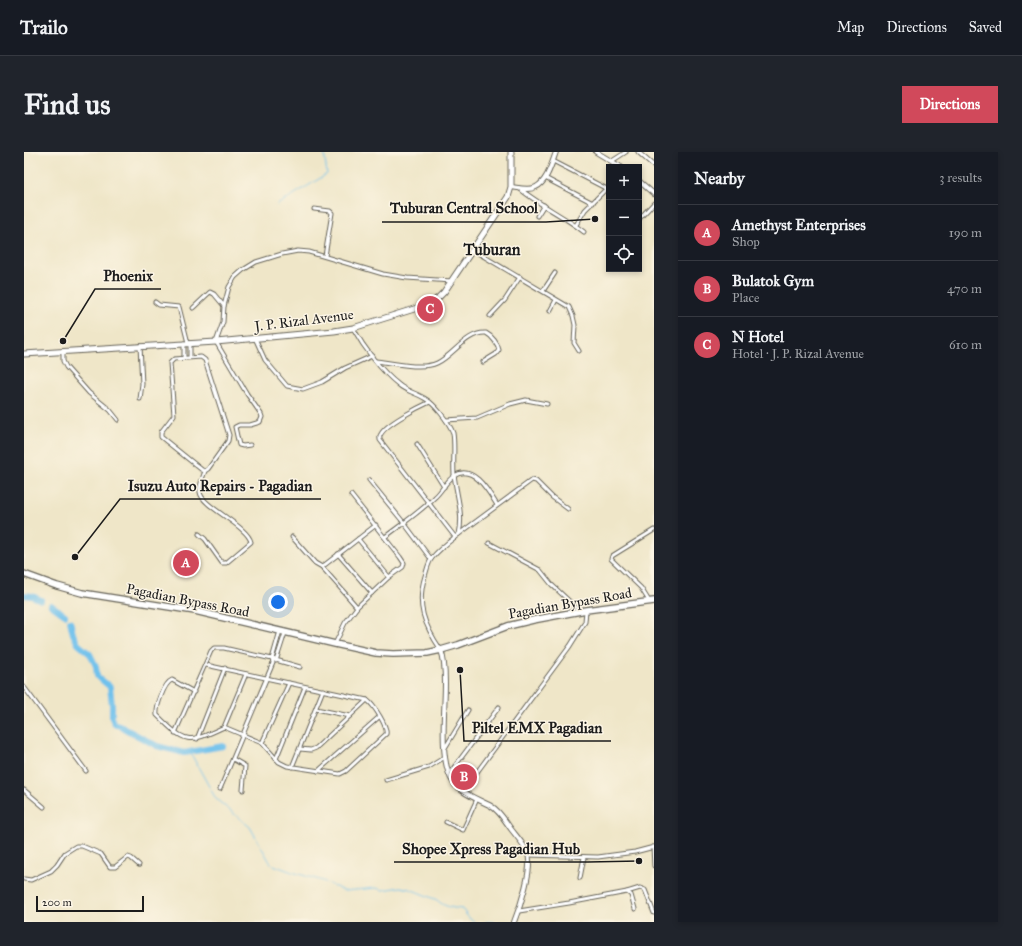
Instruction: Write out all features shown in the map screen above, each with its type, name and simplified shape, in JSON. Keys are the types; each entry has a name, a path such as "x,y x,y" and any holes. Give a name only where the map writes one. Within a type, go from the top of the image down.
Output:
{"highway":[{"name":"Pagadian Bypass Road","path":"24,574 82,593 196,611 376,653 392,654 427,653 458,645 508,626 533,620 583,610 652,601"}],"main road":[{"name":"J. P. Rizal Avenue","path":"24,354 216,342 334,331 353,328 427,305 438,298 452,281 505,203 511,187 511,152"}],"street":[{"path":"511,187 536,188 545,178 556,152"},
{"path":"596,152 616,164"},
{"path":"612,161 626,152"},
{"path":"638,152 654,166"},
{"path":"553,161 606,188"},
{"path":"545,178 592,202"},
{"path":"642,184 654,194"},
{"path":"519,188 576,225 584,232"},
{"path":"576,225 582,214 592,202 606,190"},
{"path":"643,213 654,203"},
{"path":"537,216 544,204"},
{"path":"314,209 330,211 332,213 325,256"},
{"path":"473,250 571,309 575,325 574,343 579,351"},
{"path":"250,445 239,445 235,428 239,425 250,425 260,422 262,414 247,394 216,342 223,322 224,306 229,287 232,280 243,270 256,262 298,251 325,256 383,274 407,278 452,281"},
{"path":"543,292 555,273"},
{"path":"490,316 505,300 520,278"},
{"path":"193,308 210,292 214,294 224,306"},
{"path":"550,311 556,300"},
{"path":"154,302 159,305 179,307 190,357"},
{"path":"353,328 376,361 401,387 430,402 451,427 454,439 454,476 461,520 459,534"},
{"path":"376,361 430,365 443,359 475,335 479,333 486,333 492,337 499,350 496,354 483,362"},
{"path":"255,338 265,360 287,386 303,389 322,382 345,368 372,356"},
{"path":"184,357 187,343"},
{"path":"140,346 142,384 140,399"},
{"path":"63,351 63,361 66,367 89,393 110,410 118,420"},
{"path":"199,534 205,539 222,563 226,563 251,542 249,536 244,531 200,496 199,491 205,471 228,441 229,435 205,360 201,356 174,359 170,363 174,417 161,432 161,437 205,471"},
{"path":"446,420 477,418 510,404 526,400 547,404"},
{"path":"430,402 411,412 382,432 380,440 455,538"},
{"path":"417,444 444,487"},
{"path":"385,537 435,498 454,476 462,473 475,477 486,487 497,505"},
{"path":"369,480 431,559"},
{"path":"514,922 519,911 526,883 528,855 519,839 498,812 492,807 463,791 453,782 449,774 444,749 444,666 440,650 426,626 423,616 421,607 423,584 431,559 459,534 532,480 536,481 552,497 568,509"},
{"path":"335,644 345,623 357,606 389,577 403,567 404,563 376,525 351,495"},
{"path":"322,567 376,525"},
{"path":"652,601 641,588 611,559 612,556 654,530"},
{"path":"292,537 314,563 322,567 357,606"},
{"path":"358,539 389,577"},
{"path":"463,791 570,646 585,622 583,610 552,585 540,570 489,543"},
{"path":"338,554 372,593"},
{"path":"277,661 282,632"},
{"path":"220,789 266,679 282,632"},
{"path":"175,733 211,651 214,648 300,667"},
{"path":"206,665 367,700 373,705 387,728 384,738 343,773 336,774 282,764 262,743 224,727"},
{"path":"197,739 225,668"},
{"path":"194,692 175,681 169,681 158,706 157,715 175,733 184,737 197,739 224,727 246,674"},
{"path":"262,743 288,683"},
{"path":"276,759 305,686"},
{"path":"24,687 25,692 86,770"},
{"path":"292,767 324,690"},
{"path":"300,749 311,750 316,748 367,700"},
{"path":"449,774 498,707"},
{"path":"316,709 350,716"},
{"path":"444,749 468,710"},
{"path":"318,771 379,717"},
{"path":"386,780 429,767 445,757"},
{"path":"233,759 244,766 243,790"},
{"path":"24,790 44,806"},
{"path":"446,822 463,830 477,799"},
{"path":"24,880 32,880 51,871 65,853 76,846 82,846 101,854 110,867 115,867 128,857 139,866"},
{"path":"528,855 584,857 609,856 654,847 654,866"},
{"path":"580,878 584,857"},
{"path":"519,911 627,892 640,888 645,890 654,913"},
{"path":"627,892 631,895 635,909"}],"waterway":[{"path":"277,205 327,174 324,152"},
{"path":"24,595 32,596 41,600"},
{"path":"51,605 65,615"},
{"path":"70,621 73,634 78,644 90,654 96,666 97,676 110,687 112,718 114,723 157,746 184,753 223,746"},
{"path":"190,752 216,799 250,827 271,864 323,881 344,891 376,888 383,890 401,887 410,889 437,900 446,906 462,909 474,922"},
{"path":"486,922 494,922"}],"place":[{"name":"Tuburan Central School","path":"595,219"},
{"name":"N Hotel","path":"430,309"},
{"name":"Phoenix","path":"63,341"},
{"name":"Isuzu Auto Repairs - Pagadian","path":"75,557"},
{"name":"Amethyst Enterprises","path":"186,563"},
{"name":"Piltel EMX Pagadian","path":"460,670"},
{"name":"Bulatok Gym","path":"464,777"},
{"name":"Shopee Xpress Pagadian Hub","path":"639,861"}],"district":[{"name":"Tuburan","path":"492,249"}]}
